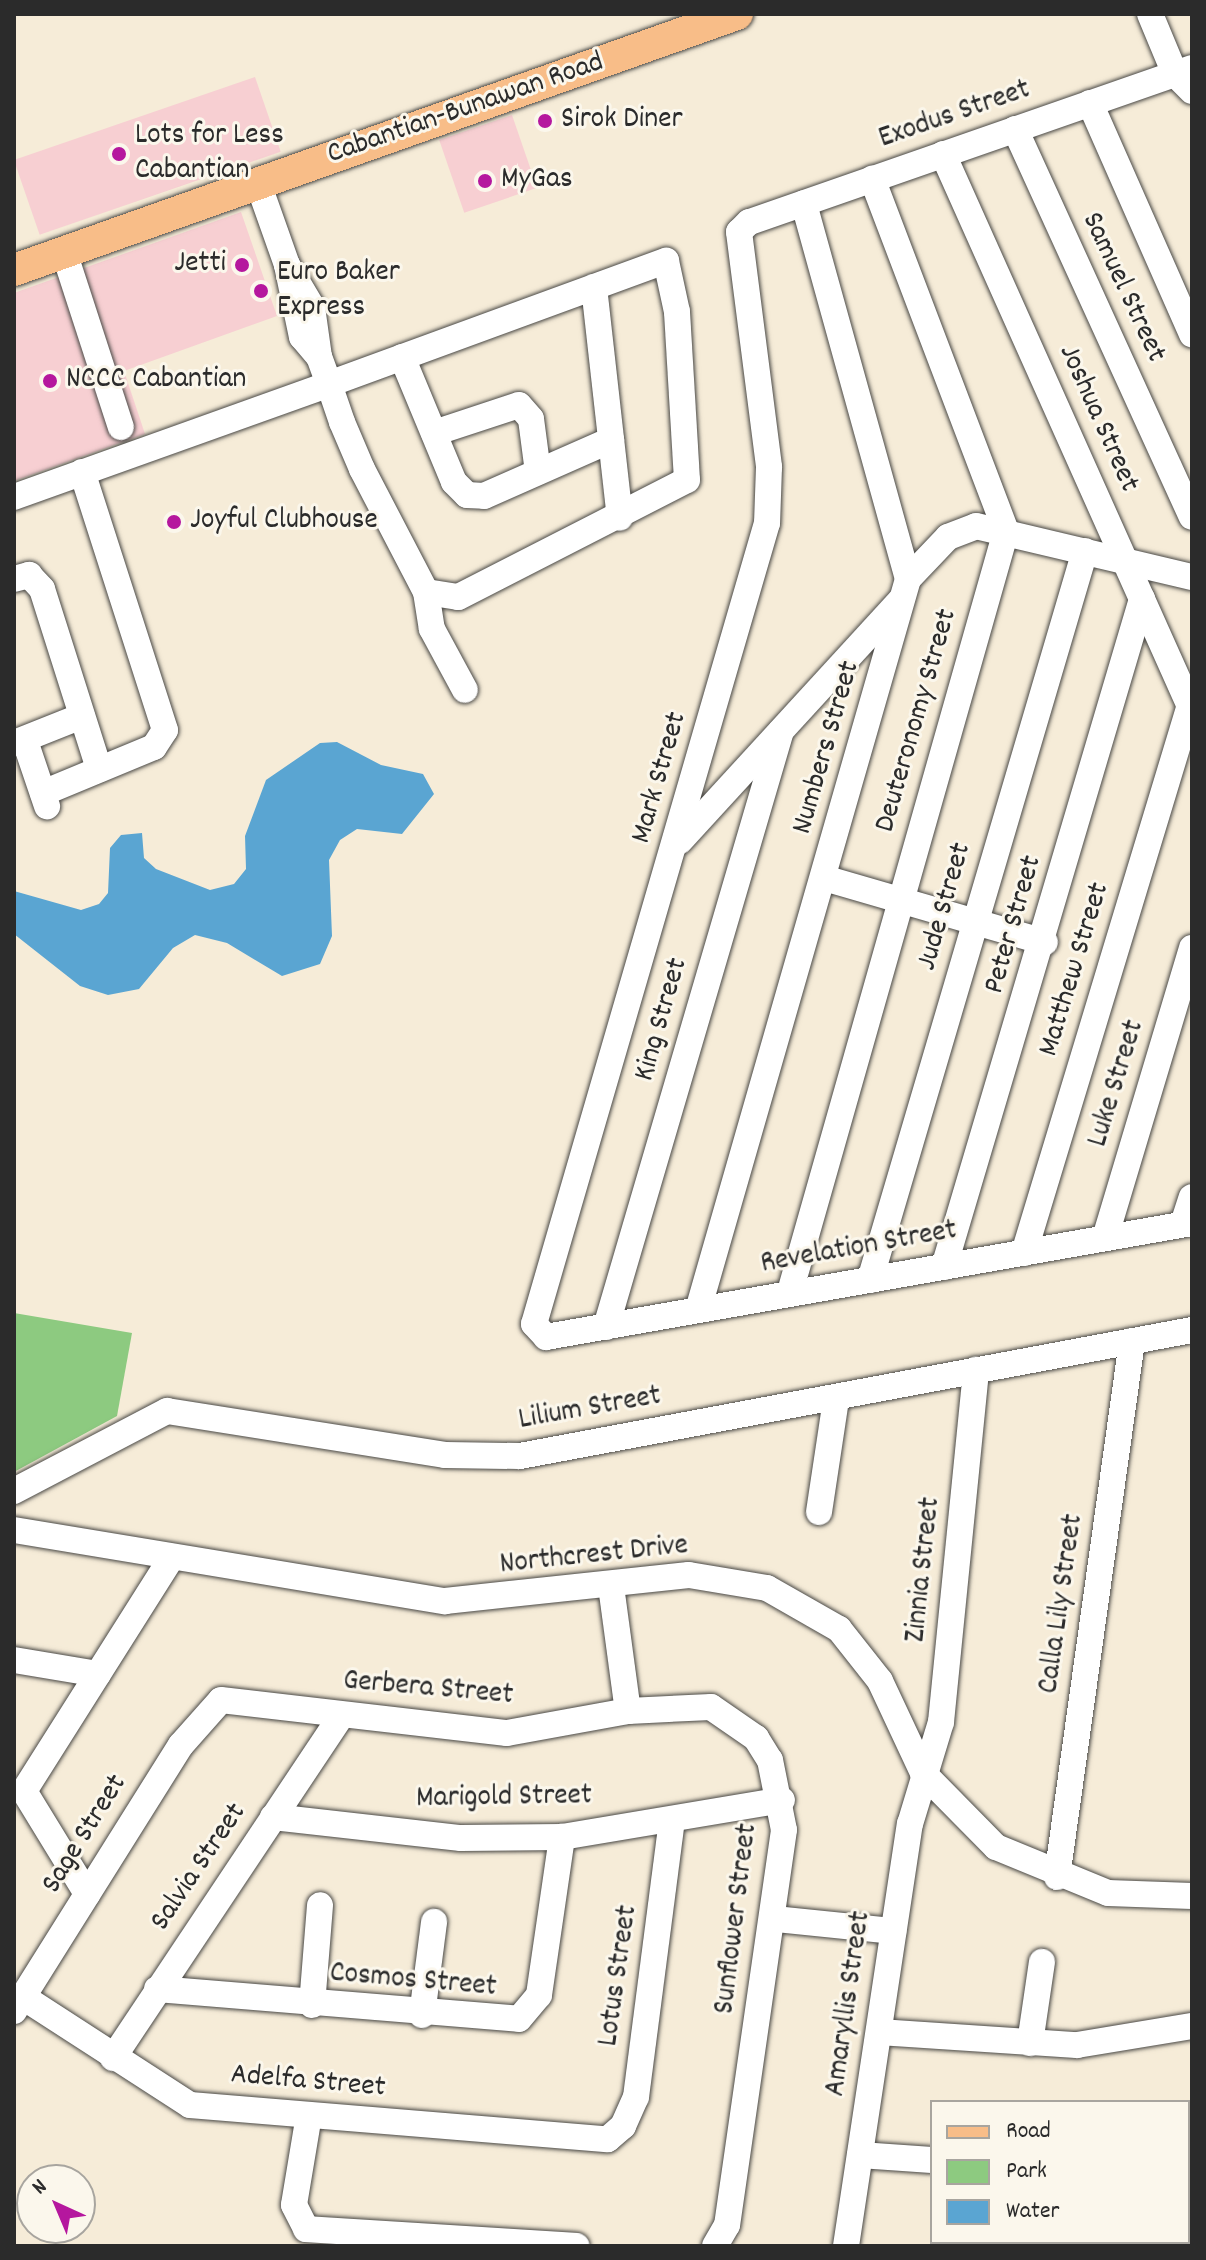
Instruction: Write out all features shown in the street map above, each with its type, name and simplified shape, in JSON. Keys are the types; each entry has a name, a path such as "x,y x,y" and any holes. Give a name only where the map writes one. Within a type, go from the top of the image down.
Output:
{"main road":[{"name":"Cabantian-Bunawan Road","path":"14,270 699,20 737,14"}],"street":[{"path":"1150,14 1188,76"},
{"path":"1167,14 1188,76"},
{"name":"Exodus Street","path":"742,227 1090,103 1188,76"},
{"path":"1090,103 1192,334"},
{"name":"Samuel Street","path":"1015,129 1192,517"},
{"name":"Joshua Street","path":"943,154 1191,708"},
{"path":"872,179 1006,531"},
{"path":"258,183 287,265 293,314 319,357 411,574 426,592 432,629 465,690"},
{"path":"804,203 907,587"},
{"name":"Mark Street","path":"538,1335 539,1301 675,846 767,523 769,467 742,227"},
{"path":"64,252 121,427"},
{"path":"14,497 666,261 675,290 690,474 674,492 458,597 426,592"},
{"path":"594,287 620,518"},
{"path":"402,357 434,433 467,495 484,496 611,440"},
{"path":"434,433 519,405 531,419 538,472"},
{"path":"82,472 165,730 154,747 99,769 45,800 20,742 82,716"},
{"path":"675,846 962,529 1006,531 1192,577"},
{"name":"Deuteronomy Street","path":"790,1292 1006,531"},
{"name":"Jude Street","path":"870,1280 1085,551"},
{"path":"14,579 29,575 42,589 99,769"},
{"name":"Numbers Street","path":"698,1310 907,587"},
{"name":"Peter Street","path":"944,1267 1045,942 1142,599"},
{"name":"Matthew Street","path":"1024,1253 1191,708"},
{"name":"King Street","path":"606,1327 781,731"},
{"path":"824,878 1045,942"},
{"name":"Luke Street","path":"1105,1238 1192,948"},
{"path":"1188,1224 1192,1197"},
{"name":"Revelation Street","path":"538,1335 606,1327 1188,1224"},
{"name":"Lilium Street","path":"14,1491 167,1411 487,1458 836,1399 1192,1330"},
{"name":"Calla Lily Street","path":"1057,1877 1132,1341"},
{"name":"Zinnia Street","path":"923,1773 941,1722 976,1370"},
{"path":"819,1512 836,1399"},
{"name":"Northcrest Drive","path":"14,1530 445,1601 727,1578 809,1608 864,1657 923,1773 973,1831 1057,1877 1108,1893 1192,1896"},
{"path":"87,1894 19,1791 172,1557"},
{"path":"611,1586 628,1711"},
{"path":"14,1660 98,1674"},
{"name":"Gerbera Street","path":"221,1700 507,1733 628,1711"},
{"name":"Sage Street","path":"18,2004 181,1745 221,1700"},
{"name":"Sunflower Street","path":"628,1711 698,1706 734,1718 770,1760 782,1800 775,1919 727,2225 715,2246"},
{"name":"Salvia Street","path":"113,2058 342,1715"},
{"name":"Amaryllis Street","path":"846,2246 893,1931 923,1773"},
{"name":"Marigold Street","path":"273,1817 461,1838 562,1837 672,1821 782,1800"},
{"name":"Lotus Street","path":"617,2133 636,2097 672,1821"},
{"name":"Cosmos Street","path":"157,1989 509,2022 527,2014 539,1995 562,1837"},
{"path":"312,2005 320,1905"},
{"path":"775,1919 893,1931"},
{"path":"422,2015 434,1922"},
{"path":"1030,2043 1042,1962"},
{"name":"Adelfa Street","path":"18,2004 190,2105 595,2141 617,2133"},
{"path":"879,2032 1030,2043 1122,2041 1192,2026"},
{"path":"309,2115 294,2205 306,2229 576,2246"},
{"path":"860,2155 930,2160"}],"shaded area":[{"path":"255,77 281,152 40,235 14,160"},
{"path":"512,115 537,188 464,213 439,140"},
{"path":"241,212 277,316 124,371 145,434 14,481 14,293"}],"green space":[{"path":"14,1313 132,1333 117,1416 14,1472"}],"water":[{"path":"337,742 381,765 423,774 434,794 402,834 357,829 340,840 329,860 332,936 320,964 282,976 227,943 195,935 173,948 139,989 108,995 80,986 14,934 14,891 81,910 99,904 108,893 110,848 121,835 142,833 144,858 156,869 210,890 234,884 246,869 245,836 266,780 320,743"}],"place":[{"name":"Sirok Diner","path":"545,121"},
{"name":"Lots for Less Cabantian","path":"119,154"},
{"name":"MyGas","path":"485,181"},
{"name":"Jetti","path":"242,265"},
{"name":"Euro Baker Express","path":"261,291"},
{"name":"NCCC Cabantian","path":"50,381"},
{"name":"Joyful Clubhouse","path":"174,522"}]}
